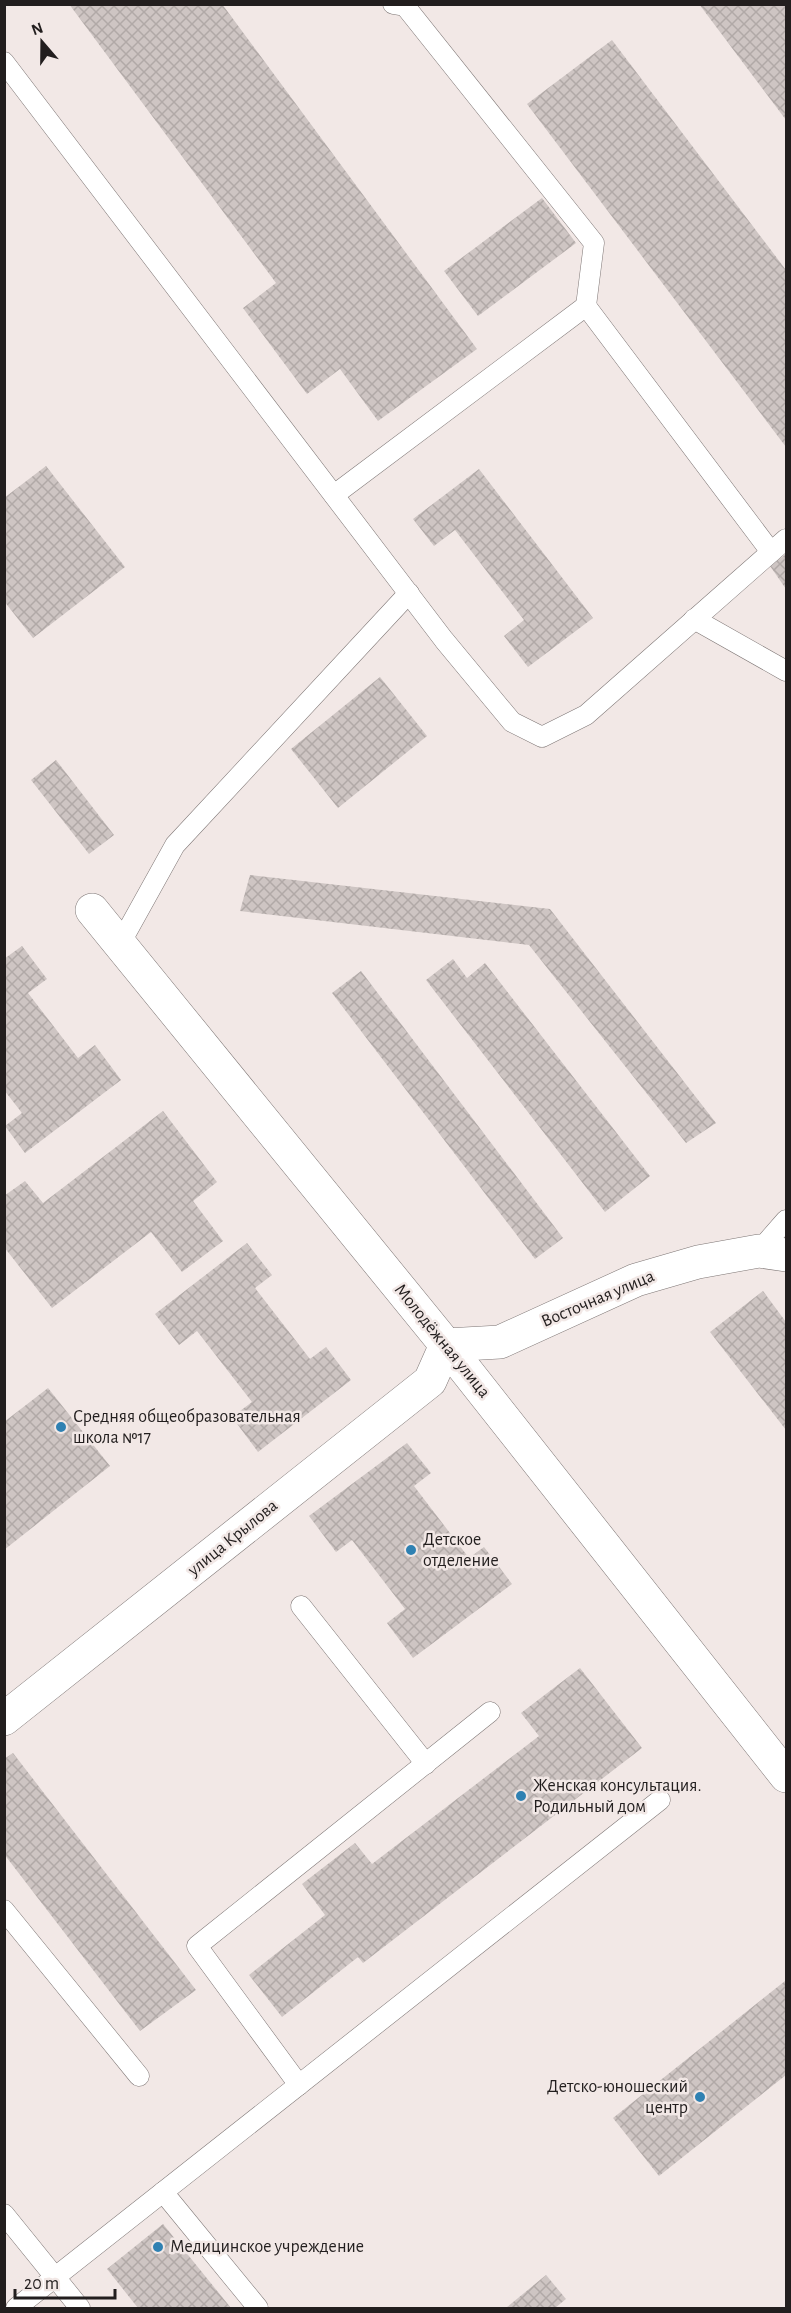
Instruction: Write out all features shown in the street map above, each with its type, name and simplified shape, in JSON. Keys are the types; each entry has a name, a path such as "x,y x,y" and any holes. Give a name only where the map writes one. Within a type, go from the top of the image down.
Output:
{"street":[{"name":"Молодёжная улица","path":"92,910 446,1345 786,1776"},
{"name":"Восточная улица","path":"446,1345 500,1342 636,1280 698,1262 773,1253"},
{"name":"улица Крылова","path":"4,1719 430,1381 446,1345"}],"lane":[{"path":"393,4 405,6 594,243 586,306 771,552"},
{"path":"4,62 444,640 512,722 542,737 586,715 786,539"},
{"path":"334,495 586,306"},
{"path":"120,944 175,845 409,593"},
{"path":"694,620 786,671"},
{"path":"773,1253 786,1220"},
{"path":"301,1606 426,1764"},
{"path":"299,2085 197,1946 490,1712"},
{"path":"16,2308 660,1800"},
{"path":"4,1910 139,2076"},
{"path":"163,2192 258,2308"},
{"path":"4,2214 81,2308"}],"building":[{"path":"69,4 222,4 477,349 378,421 340,369 307,394 243,308 276,283"},
{"path":"699,4 786,4 786,120"},
{"path":"612,40 786,270 786,447 527,104"},
{"path":"542,198 576,243 478,316 444,271"},
{"path":"46,466 125,567 33,638 4,601 4,498"},
{"path":"479,469 593,618 528,667 504,636 524,620 455,530 434,546 413,519"},
{"path":"786,554 786,589 770,566"},
{"path":"380,677 427,736 338,808 291,749"},
{"path":"56,760 114,835 89,854 31,780"},
{"path":"250,875 550,909 716,1123 686,1143 529,945 240,911"},
{"path":"22,946 47,979 28,993 78,1058 95,1045 121,1080 25,1153 5,1126 22,1113 4,1090 4,959"},
{"path":"453,959 467,978 485,963 650,1176 605,1212 426,980"},
{"path":"361,971 563,1238 535,1259 332,993"},
{"path":"163,1111 217,1182 193,1201 223,1241 182,1272 151,1232 52,1308 4,1247 4,1196 25,1181 43,1203"},
{"path":"247,1243 272,1275 255,1288 310,1359 326,1347 351,1380 258,1452 232,1417 252,1402 197,1331 179,1345 155,1314"},
{"path":"763,1291 786,1322 786,1430 710,1332"},
{"path":"48,1388 110,1466 4,1550 4,1422"},
{"name":"Детское отделение","path":"407,1443 431,1473 414,1486 469,1558 484,1547 512,1584 413,1658 387,1623 405,1609 352,1540 336,1552 309,1516"},
{"name":"Женская консультация. Родильный дом","path":"580,1668 642,1748 363,1963 358,1957 282,2017 249,1975 325,1915 302,1884 355,1843 372,1864 539,1736 521,1713"},
{"path":"13,1753 196,1990 140,2031 4,1854 4,1759"},
{"name":"Детско-юношеский центр","path":"785,1981 786,2075 659,2176 613,2118"},
{"name":"Медицинское учреждение","path":"163,2224 231,2308 138,2308 107,2269"},
{"path":"546,2275 566,2299 555,2308 506,2308"}],"place":[{"name":"Средняя общеобразовательная школа №17","path":"61,1427"},
{"name":"Детское отделение","path":"411,1550"},
{"name":"Женская консультация. Родильный дом","path":"521,1796"},
{"name":"Детско-юношеский центр","path":"700,2097"},
{"name":"Медицинское учреждение","path":"158,2247"}]}
